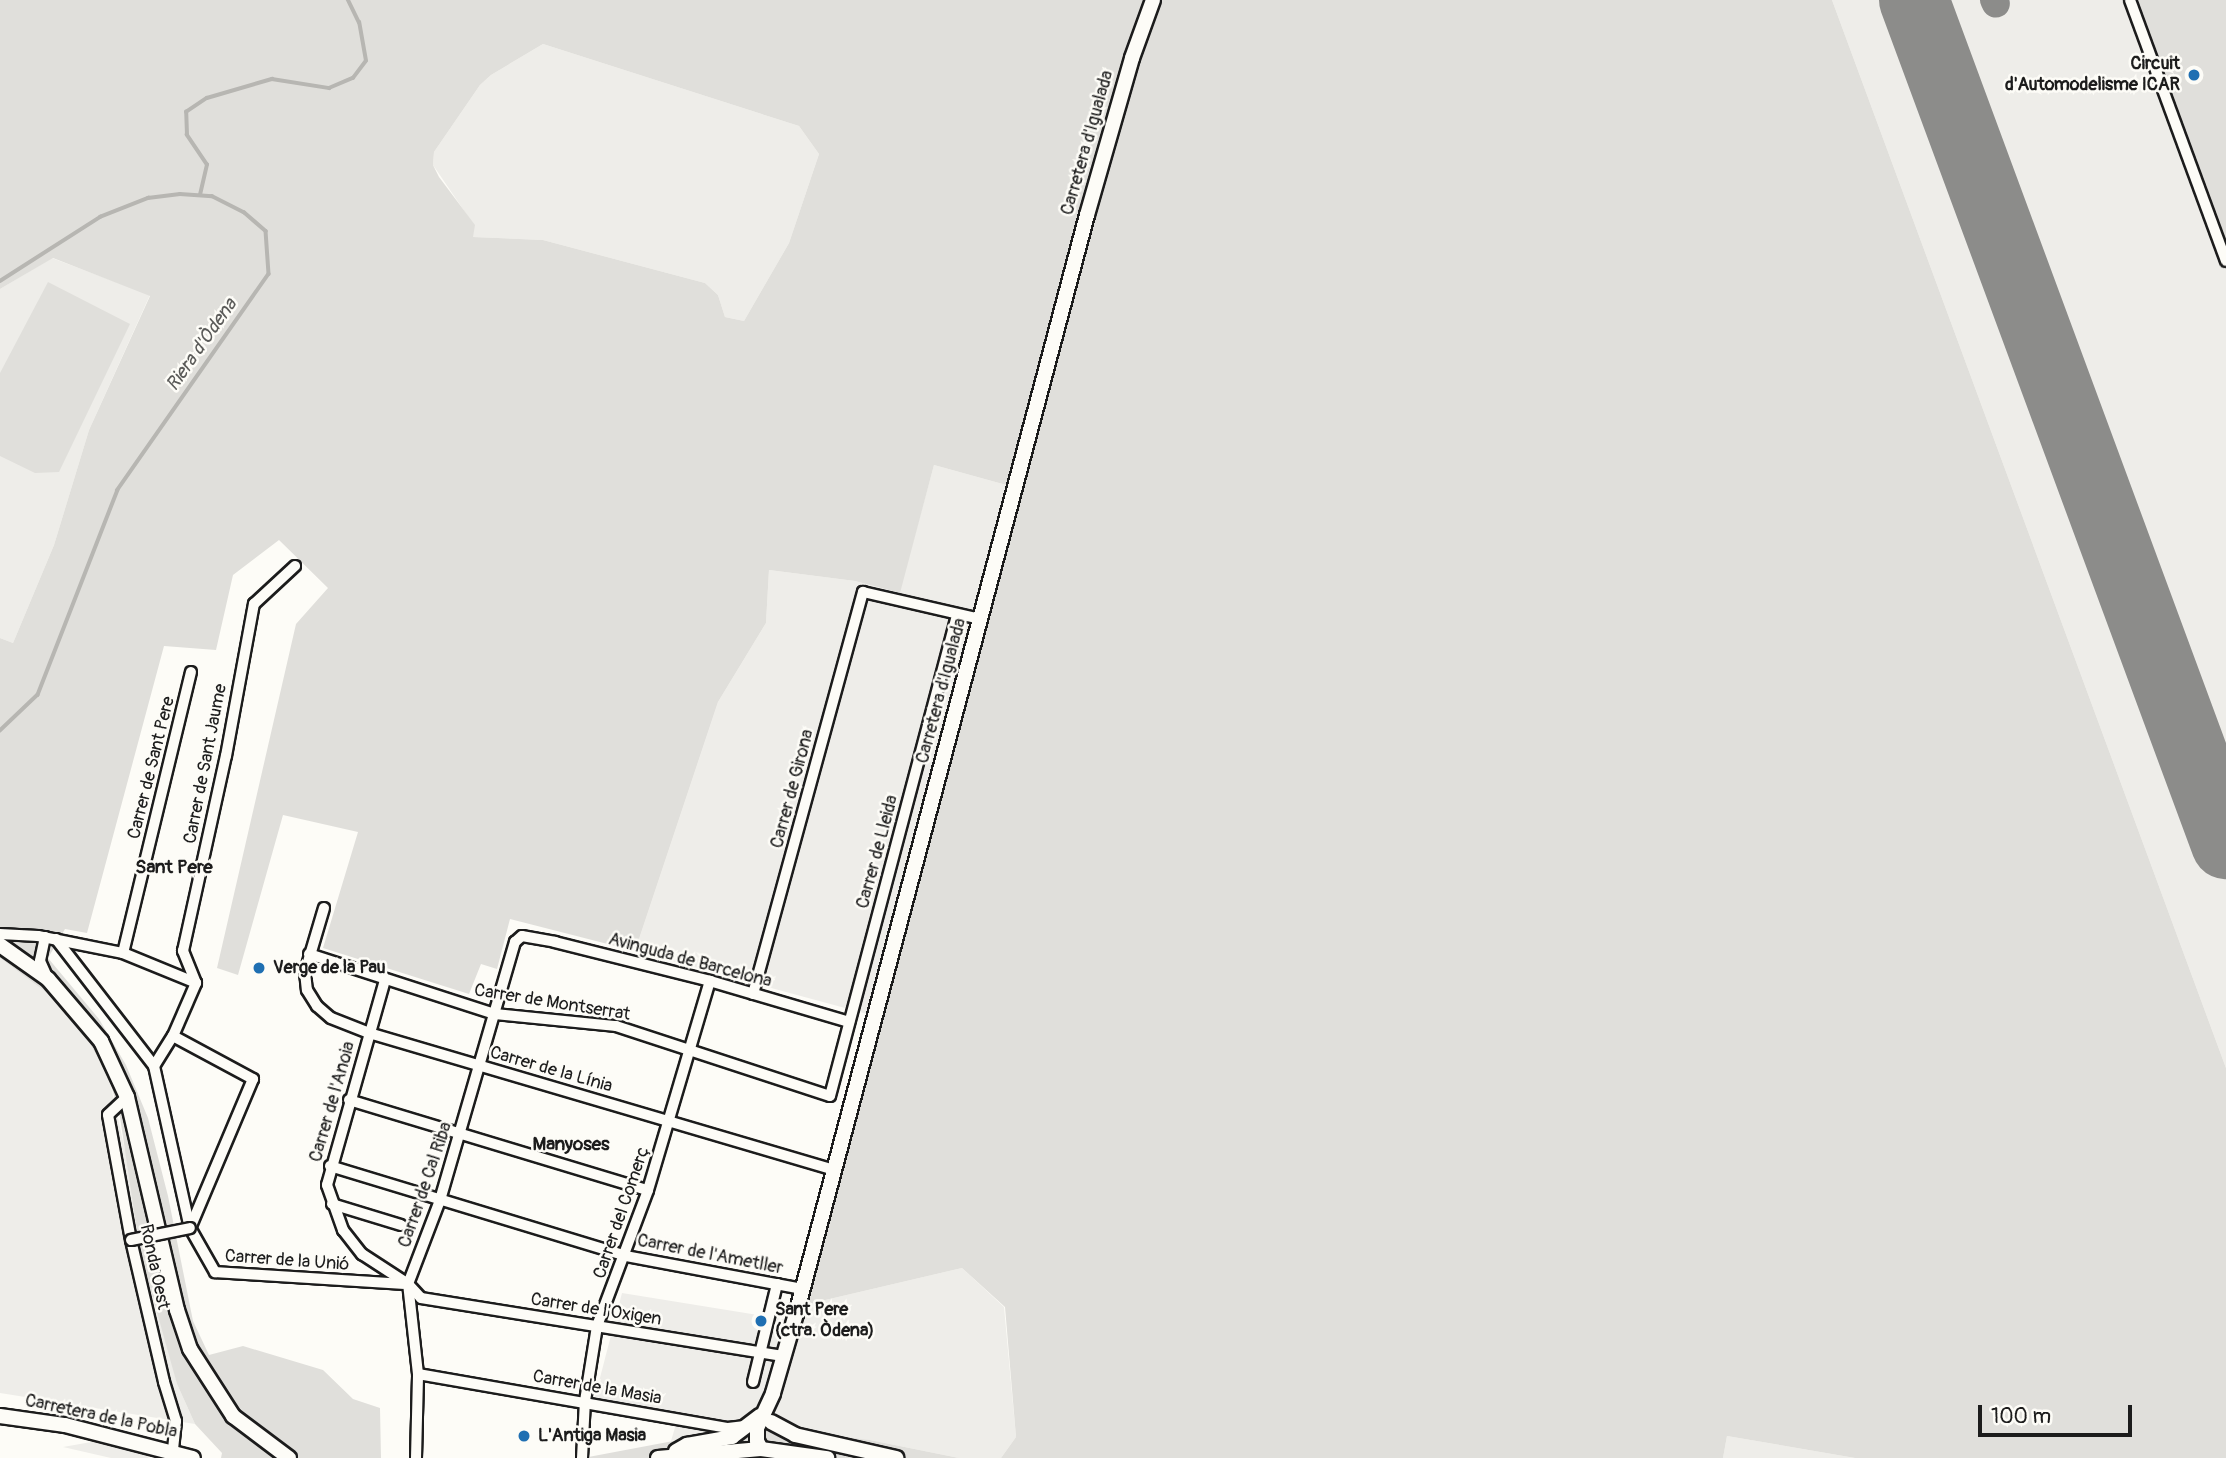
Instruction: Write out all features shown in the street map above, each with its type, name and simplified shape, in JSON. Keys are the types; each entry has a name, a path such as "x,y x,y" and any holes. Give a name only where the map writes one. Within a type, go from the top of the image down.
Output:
{"street":[{"name":"Carretera d'Igualada","path":"761,1449 759,1422 773,1393 803,1289 1087,215 1132,58 1153,0"},
{"path":"2130,0 2226,261"},
{"name":"Carrer de Sant Jaume","path":"196,983 183,951 226,756 254,604 295,566"},
{"name":"Carrer de Girona","path":"753,994 863,592 957,615"},
{"path":"957,615 981,619"},
{"name":"Carrer de Lleida","path":"830,1096 957,615"},
{"name":"Carrer de Sant Pere","path":"123,953 191,671"},
{"name":"Carrer de la Línia","path":"324,908 305,972 307,990 317,1006 331,1018 369,1033 835,1170"},
{"path":"0,934 45,937 56,939 123,953 196,983 173,1036 154,1066 56,939"},
{"name":"Avinguda de Barcelona","path":"522,936 710,981 849,1022"},
{"name":"Carrer de Cal Riba","path":"418,1456 418,1374 408,1284 440,1200 515,942 522,936"},
{"path":"45,937 40,961 48,979"},
{"path":"0,945 48,979 101,1041 127,1097 177,1310 190,1349 233,1416 289,1458"},
{"name":"Carrer de Montserrat","path":"310,954 495,1014 616,1026 830,1096"},
{"name":"Carrer de l'Anoia","path":"385,980 330,1166 327,1185 343,1230 362,1254 408,1284"},
{"name":"Carrer del Comerç","path":"582,1456 585,1401 597,1326 626,1255 648,1189 710,981"},
{"path":"131,1240 190,1228 253,1079 173,1036"},
{"name":"Carrer de la Unió","path":"154,1066 190,1228 215,1272 408,1284"},
{"name":"Ronda Oest","path":"127,1097 108,1115 131,1240 164,1382 176,1421 173,1450"},
{"path":"349,1100 648,1189"},
{"name":"Carrer de l'Ametller","path":"330,1166 626,1255 803,1289"},
{"path":"332,1204 401,1226"},
{"name":"Carrer de l'Oxigen","path":"408,1284 421,1297 784,1356"},
{"path":"753,1382 758,1352 778,1284"},
{"name":"Carrer de la Masia","path":"418,1374 728,1428 759,1422"},
{"name":"Carretera de la Pobla","path":"0,1416 65,1425 173,1450 193,1458"},
{"path":"661,1457 687,1445 732,1437 759,1422 795,1435 895,1458"},
{"path":"661,1457 761,1449 827,1458"}],"shaded area":[{"path":"0,0 1832,0 2226,1068 2226,1458 1855,1458 1727,1436 1723,1458 1001,1458 1016,1437 1005,1307 962,1268 804,1305 829,1224 1021,489 934,465 900,593 855,581 769,570 766,623 718,702 635,951 510,919 497,969 481,964 469,994 323,948 358,832 283,815 238,975 217,968 296,624 328,588 279,540 233,575 216,650 164,646 87,933 65,929 48,958 99,1019 126,1065 148,1118 168,1196 193,1321 209,1355 243,1346 323,1370 353,1399 380,1408 381,1458 221,1458 222,1453 195,1424 177,1384 140,1251 120,1117 109,1078 90,1044 47,993 0,958 0,638 13,643 54,545 89,430 150,296 53,258 0,289","holes":["543,44 799,126 819,154 789,243 744,321 725,317 718,295 705,283 543,240 473,237 475,225 433,165 434,152 480,85 491,75"]},
{"path":"1832,0 2124,0 2226,270 2226,1068"},
{"path":"2124,0 2226,0 2226,270 2167,117"},
{"path":"543,44 799,126 819,154 789,243 744,321 725,317 718,295 705,283 543,240 472,237 467,215 433,165 434,152 480,85 491,75"},
{"path":"52,258 150,295 89,430 54,545 13,643 0,638 0,289"},
{"path":"48,282 130,324 59,472 35,473 0,456 0,373"},
{"path":"934,465 1021,489 882,1018 635,951 718,702 766,623 769,570 855,581 899,593"},
{"path":"0,958 47,993 90,1044 109,1078 177,1384 195,1424 0,1393"},
{"path":"962,1268 1004,1307 1016,1437 1001,1458 959,1458 870,1440 721,1432 671,1441 679,1414 595,1397 622,1293 789,1320 804,1305"},
{"path":"782,1430 870,1440 959,1458 583,1458 721,1432"},
{"path":"1727,1436 1855,1458 1723,1458"},
{"path":"97,1441 151,1453 148,1458 111,1458 63,1447"}],"waterway":[{"path":"200,195 207,165 187,135 186,112 207,98 272,79 329,88 353,78 366,61 359,23 348,0"},
{"name":"Riera d'Òdena","path":"0,281 100,217 148,198 180,194 212,196 244,212 266,231 269,274 118,490 38,695 0,731"}],"taxiway":[{"path":"1994,0 1996,4"}],"runway":[{"path":"1914,0 2226,844"}],"place":[{"name":"Circuit d'Automodelisme ICAR","path":"2194,75"},
{"name":"Verge de la Pau","path":"259,968"},
{"name":"Sant Pere (ctra. Òdena)","path":"761,1321"},
{"name":"L'Antiga Masia","path":"524,1436"}],"district":[{"name":"Sant Pere","path":"174,868"},
{"name":"Manyoses","path":"571,1145"}]}
